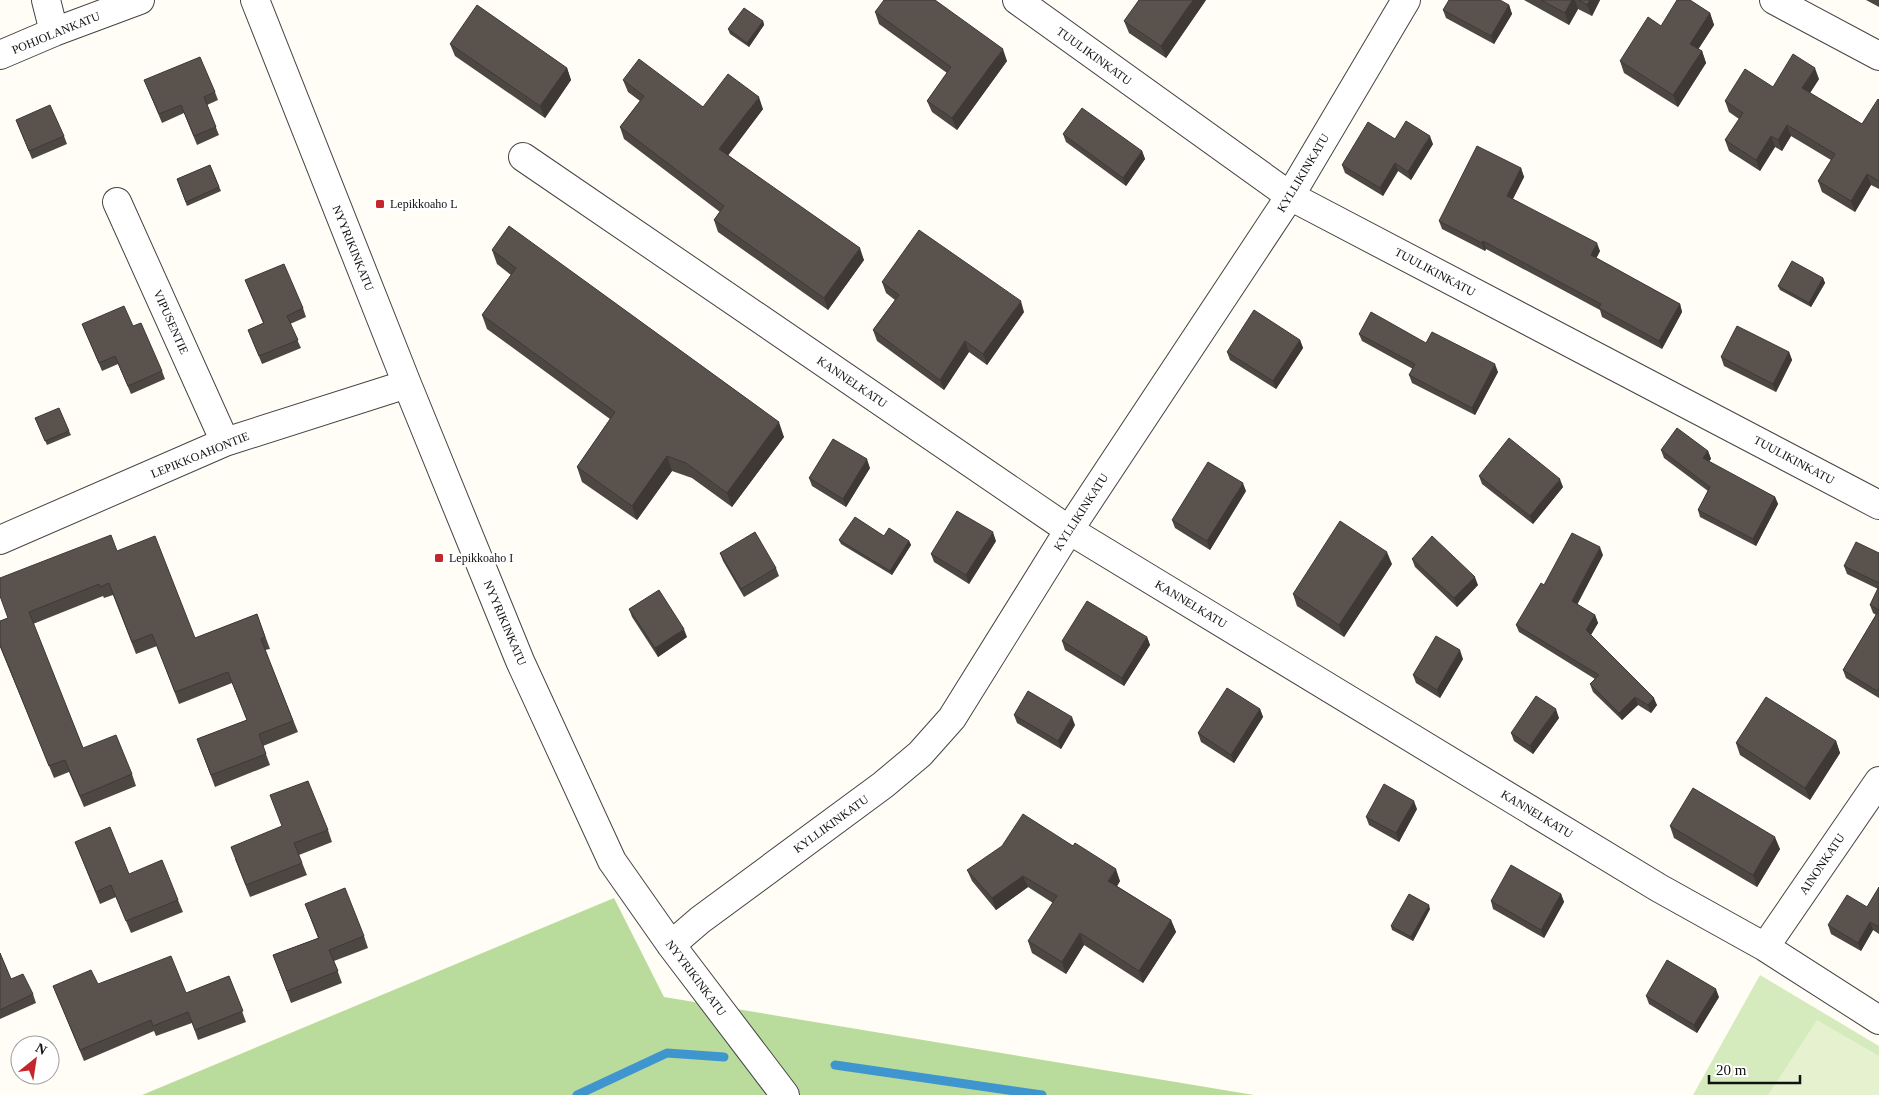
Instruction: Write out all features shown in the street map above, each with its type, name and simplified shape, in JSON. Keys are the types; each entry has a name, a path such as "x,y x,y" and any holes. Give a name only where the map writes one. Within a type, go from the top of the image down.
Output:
{"street":[{"path":"46,0 54,32"},
{"name":"POHJOLANKATU","path":"0,55 54,32 140,0"},
{"name":"NYYRIKINKATU","path":"255,0 407,384 520,661 612,861 671,945 785,1095"},
{"name":"TUULIKINKATU","path":"1017,0 1290,196 1879,504"},
{"name":"KYLLIKINKATU","path":"671,945 700,920 883,785 920,754 952,718 1069,530 1290,196 1406,0"},
{"path":"1774,0 1879,56"},
{"name":"KANNELKATU","path":"523,158 1069,530 1659,888 1765,947 1879,1020"},
{"name":"VIPUSENTIE","path":"117,202 225,442"},
{"name":"LEPIKKOAHONTIE","path":"0,540 225,442 407,384"},
{"name":"AINONKATU","path":"1765,947 1879,781"}],"green space":[{"path":"614,898 664,997 1254,1095 142,1095"},
{"path":"1760,975 1879,1046 1879,1095 1693,1095"},
{"path":"1817,1020 1879,1056 1879,1095 1768,1095"}],"building":[{"path":"884,0 935,0 1003,49 952,118 927,101 951,67 875,12"},
{"path":"1139,0 1193,0 1161,46 1124,21"},
{"path":"1449,0 1500,0 1509,5 1491,36 1443,10"},
{"path":"1541,0 1572,0 1565,13"},
{"path":"1579,0 1590,0 1587,5"},
{"path":"1677,0 1690,0 1710,13 1690,44 1702,51 1673,95 1620,61 1648,17 1661,26"},
{"path":"477,5 567,68 540,106 450,44"},
{"path":"744,8 763,21 747,43 728,29"},
{"path":"1793,54 1815,68 1802,88 1862,124 1879,100 1879,181 1867,174 1851,201 1818,181 1835,154 1787,125 1778,140 1771,136 1756,160 1725,140 1743,113 1725,101 1745,69 1773,87"},
{"path":"200,57 215,92 204,97 216,127 194,136 181,105 159,114 144,80"},
{"path":"639,59 703,107 728,74 759,97 719,149 860,248 824,298 714,220 724,206 620,127 644,96 623,80"},
{"path":"50,105 64,136 29,151 16,120"},
{"path":"1082,108 1142,151 1123,178 1063,134"},
{"path":"1406,121 1430,136 1408,172 1395,163 1380,188 1342,165 1368,122 1395,139"},
{"path":"1477,146 1521,168 1507,196 1597,243 1591,255 1680,304 1659,341 1599,308 1601,304 1483,241 1482,243 1439,221"},
{"path":"210,165 219,187 186,202 177,179"},
{"path":"509,226 779,422 727,493 686,463 667,456 632,506 577,467 615,412 482,315 516,268 492,250"},
{"path":"919,230 1021,301 983,354 965,341 940,380 873,330 899,295 882,282"},
{"path":"1792,261 1823,278 1809,303 1778,286"},
{"path":"284,264 303,308 287,316 298,340 259,356 248,330 264,323 245,280"},
{"path":"124,306 133,326 141,323 162,371 128,386 115,356 99,363 82,324"},
{"path":"1254,310 1300,340 1273,381 1227,352"},
{"path":"1371,312 1426,343 1432,332 1495,364 1472,408 1409,375 1415,364 1359,334"},
{"path":"1737,326 1789,352 1773,384 1721,357"},
{"path":"59,408 69,431 45,441 35,418"},
{"path":"1677,428 1708,451 1703,458 1775,497 1753,539 1698,510 1710,487 1661,450"},
{"path":"1509,438 1560,479 1530,516 1479,476"},
{"path":"833,439 867,459 843,499 809,478"},
{"path":"1208,462 1243,483 1207,541 1172,520"},
{"path":"957,511 993,532 966,575 931,554"},
{"path":"855,517 884,536 889,528 909,541 890,571 839,540"},
{"path":"1340,521 1387,552 1339,625 1293,594"},
{"path":"755,532 776,568 741,589 720,553"},
{"path":"1572,533 1600,547 1572,601 1595,615 1586,630 1654,698 1648,705 1635,697 1619,713 1590,684 1599,675 1516,625 1541,583 1544,585"},
{"path":"111,535 117,551 155,536 195,638 257,614 265,637 261,639 293,721 259,734 266,754 211,775 197,739 247,720 228,672 175,692 152,634 132,642 109,583 100,587 99,584 29,612 83,748 116,735 132,774 80,796 65,760 49,766 0,645 0,621 8,618 0,596 0,578"},
{"path":"1432,536 1475,577 1454,598 1412,559"},
{"path":"1856,542 1879,553 1879,583 1844,566"},
{"path":"1879,586 1879,610 1870,605"},
{"path":"659,590 684,629 655,648 629,609"},
{"path":"1087,601 1147,637 1122,678 1062,641"},
{"path":"1879,610 1879,688 1877,691 1843,670"},
{"path":"1436,636 1460,650 1437,690 1413,675"},
{"path":"1227,688 1260,709 1231,755 1198,733"},
{"path":"1028,691 1072,717 1058,741 1014,715"},
{"path":"1536,696 1556,709 1530,746 1511,733"},
{"path":"1766,697 1836,741 1805,788 1736,743"},
{"path":"308,781 328,830 294,843 302,863 246,885 231,847 282,826 270,795"},
{"path":"1384,784 1414,801 1396,833 1366,817"},
{"path":"1693,788 1775,837 1753,875 1670,826"},
{"path":"1023,814 1073,846 1075,843 1116,869 1108,881 1171,920 1139,971 1080,933 1062,962 1028,941 1057,896 1023,876 992,898 967,870 1002,846"},
{"path":"110,827 129,874 162,860 178,900 126,921 111,885 96,892 75,842"},
{"path":"1511,865 1561,894 1541,930 1491,901"},
{"path":"1879,887 1879,927 1870,922 1858,943 1828,925 1847,895 1867,907"},
{"path":"345,888 364,936 329,950 338,971 287,991 273,955 319,938 305,904"},
{"path":"1409,894 1429,905 1411,937 1391,926"},
{"path":"0,953 11,979 23,974 33,994 0,1010"},
{"path":"171,956 186,993 229,976 243,1011 195,1030 188,1012 153,1026 151,1020 80,1050 53,986 91,970 98,984"},
{"path":"1667,960 1716,989 1694,1025 1646,996"}],"waterway":[{"path":"577,1095 667,1053 724,1057"},
{"path":"835,1065 1042,1095"}],"place":[{"name":"Lepikkoaho L","path":"380,204"},
{"name":"Lepikkoaho I","path":"439,558"}]}
